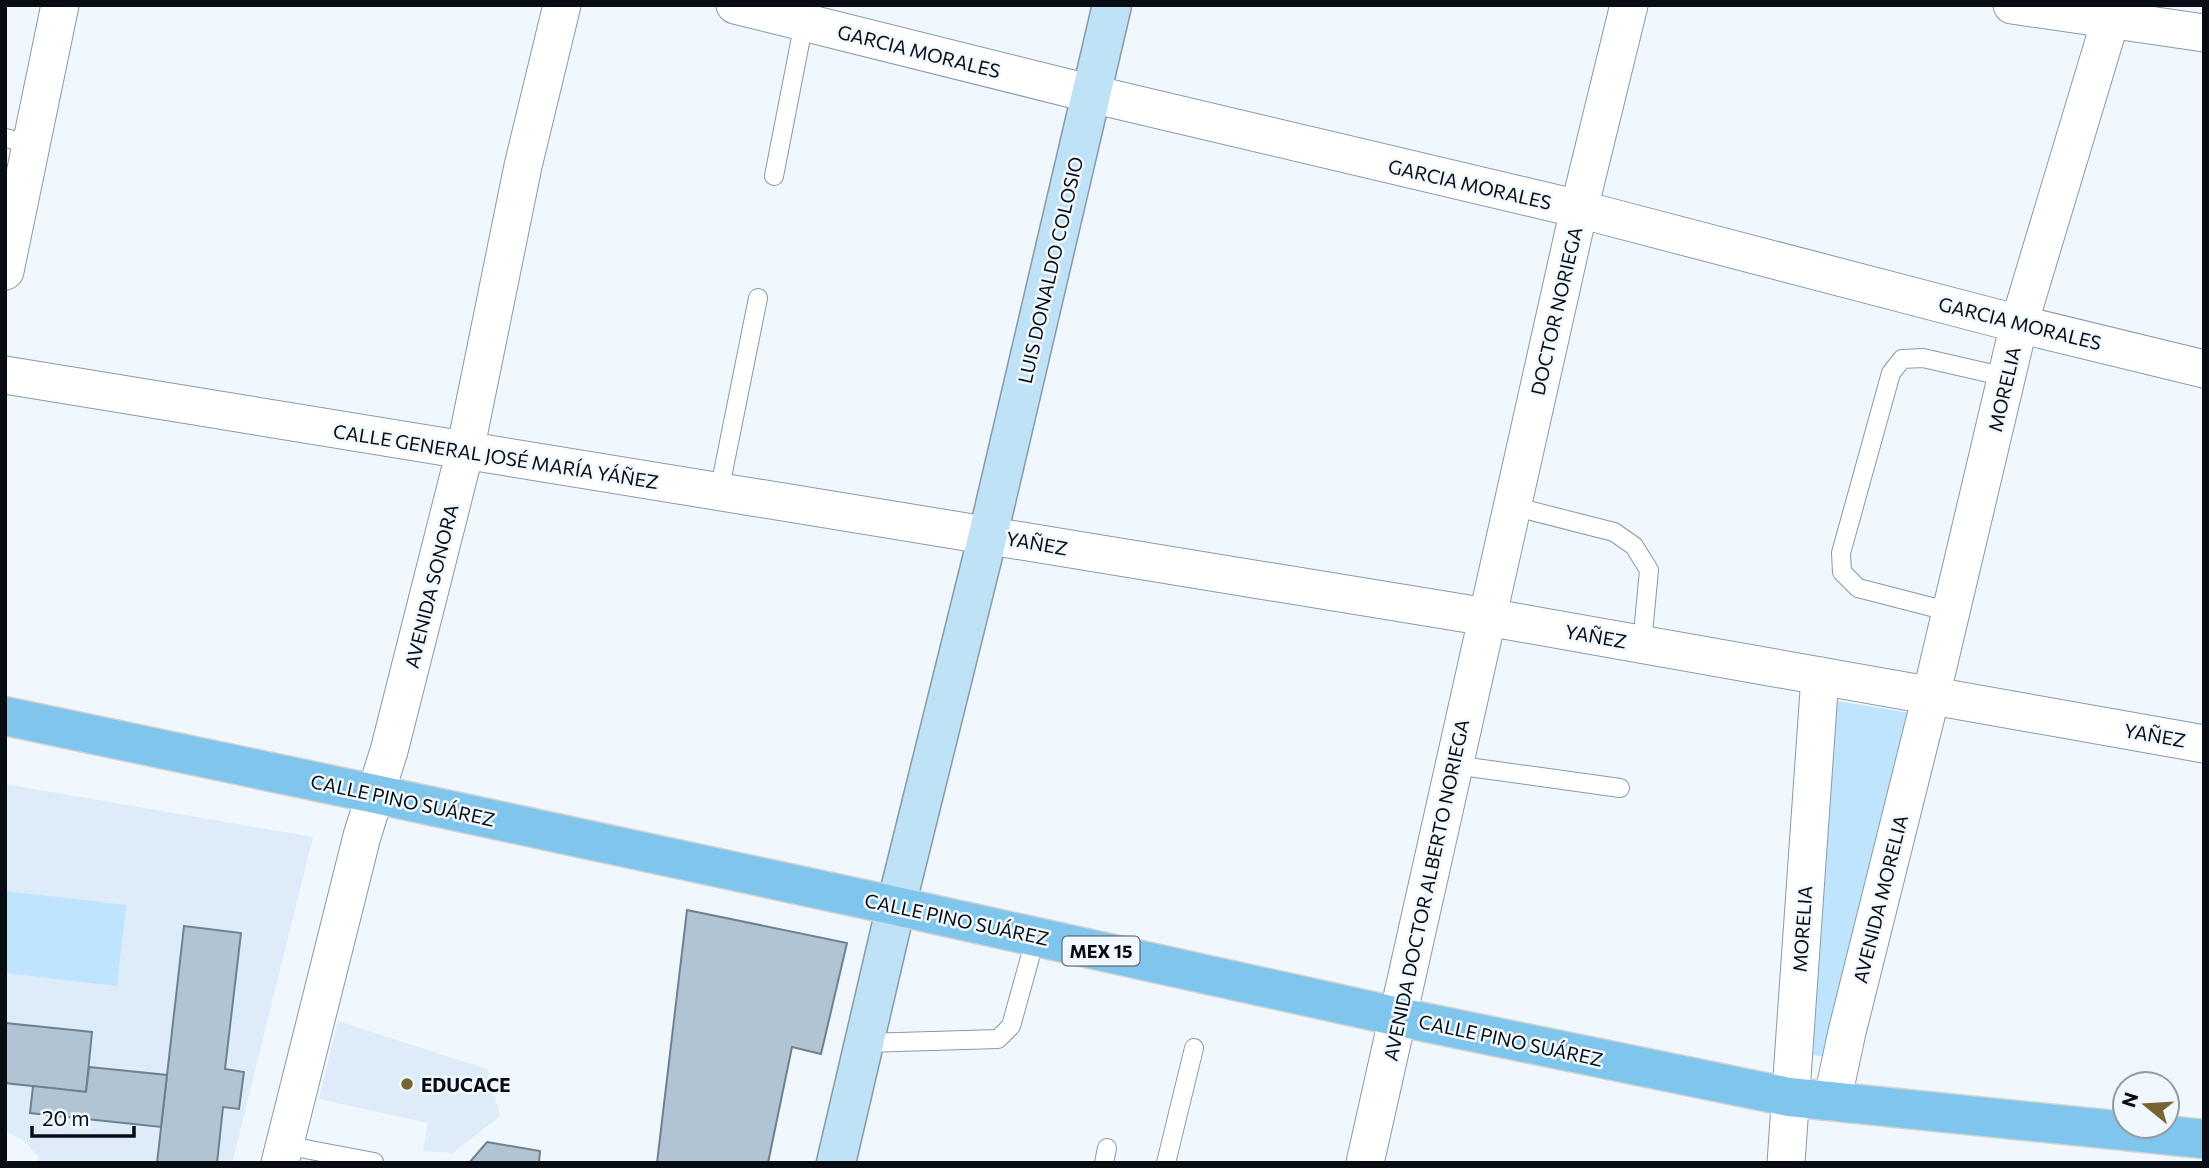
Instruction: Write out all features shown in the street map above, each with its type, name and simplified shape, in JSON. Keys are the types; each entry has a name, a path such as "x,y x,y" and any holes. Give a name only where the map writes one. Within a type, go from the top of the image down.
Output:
{"main road":[{"name":"LUIS DONALDO COLOSIO","path":"836,1163 896,906 988,535 1112,5"},
{"name":"CALLE PINO SUÁREZ","path":"5,716 375,793 1399,1017 1789,1097 2204,1139"}],"street":[{"path":"5,271 18,141 60,5"},
{"name":"AVENIDA SONORA","path":"282,1154 465,451 523,166 562,5"},
{"name":"GARCIA MORALES","path":"735,5 1092,94 1579,209 2019,324 2204,369"},
{"name":"DOCTOR NORIEGA","path":"1487,617 1579,209 1629,5"},
{"path":"2012,5 2113,12 2204,33"},
{"name":"MORELIA","path":"1931,696 2019,324 2113,12"},
{"name":"CALLE GENERAL JOSÉ MARÍA YÁÑEZ","path":"5,374 988,535"},
{"name":"YAÑEZ","path":"988,535 1487,617 2204,744"},
{"name":"AVENIDA DOCTOR ALBERTO NORIEGA","path":"1365,1163 1487,617"},
{"name":"MORELIA","path":"1789,1097 1820,676"},
{"name":"AVENIDA MORELIA","path":"1832,1102 1931,696"},
{"path":"1786,1163 1789,1097"}],"lane":[{"path":"774,176 804,22"},
{"path":"719,492 758,298"},
{"path":"1951,612 1858,588 1842,572 1841,554 1891,373 1902,359 1923,358 2006,377"},
{"path":"1512,506 1614,532 1634,546 1649,570 1642,644"},
{"path":"1454,765 1620,788"},
{"path":"866,1043 998,1039 1010,1026 1036,936"},
{"path":"1166,1163 1194,1048"},
{"path":"282,1154 374,1162"}],"shaded area":[{"path":"1837,701 1923,715 1833,1058 1813,1055"},
{"path":"5,784 313,837 232,1163 39,1163 38,1157 25,1141 5,1131"},
{"path":"5,891 126,905 117,986 5,973"},
{"name":"EDUCACE","path":"338,1021 487,1069 500,1116 453,1153 423,1151 428,1123 319,1099"}],"building":[{"path":"687,910 847,943 821,1054 792,1047 768,1163 657,1163"},
{"path":"184,926 241,933 225,1069 244,1072 239,1109 223,1107 217,1163 157,1163"},
{"path":"5,1023 92,1032 86,1092 5,1083"},
{"path":"89,1067 167,1075 161,1127 30,1113 33,1086 86,1092"},
{"path":"487,1142 540,1151 539,1163 469,1163"}],"place":[{"name":"EDUCACE","path":"407,1084"}]}
